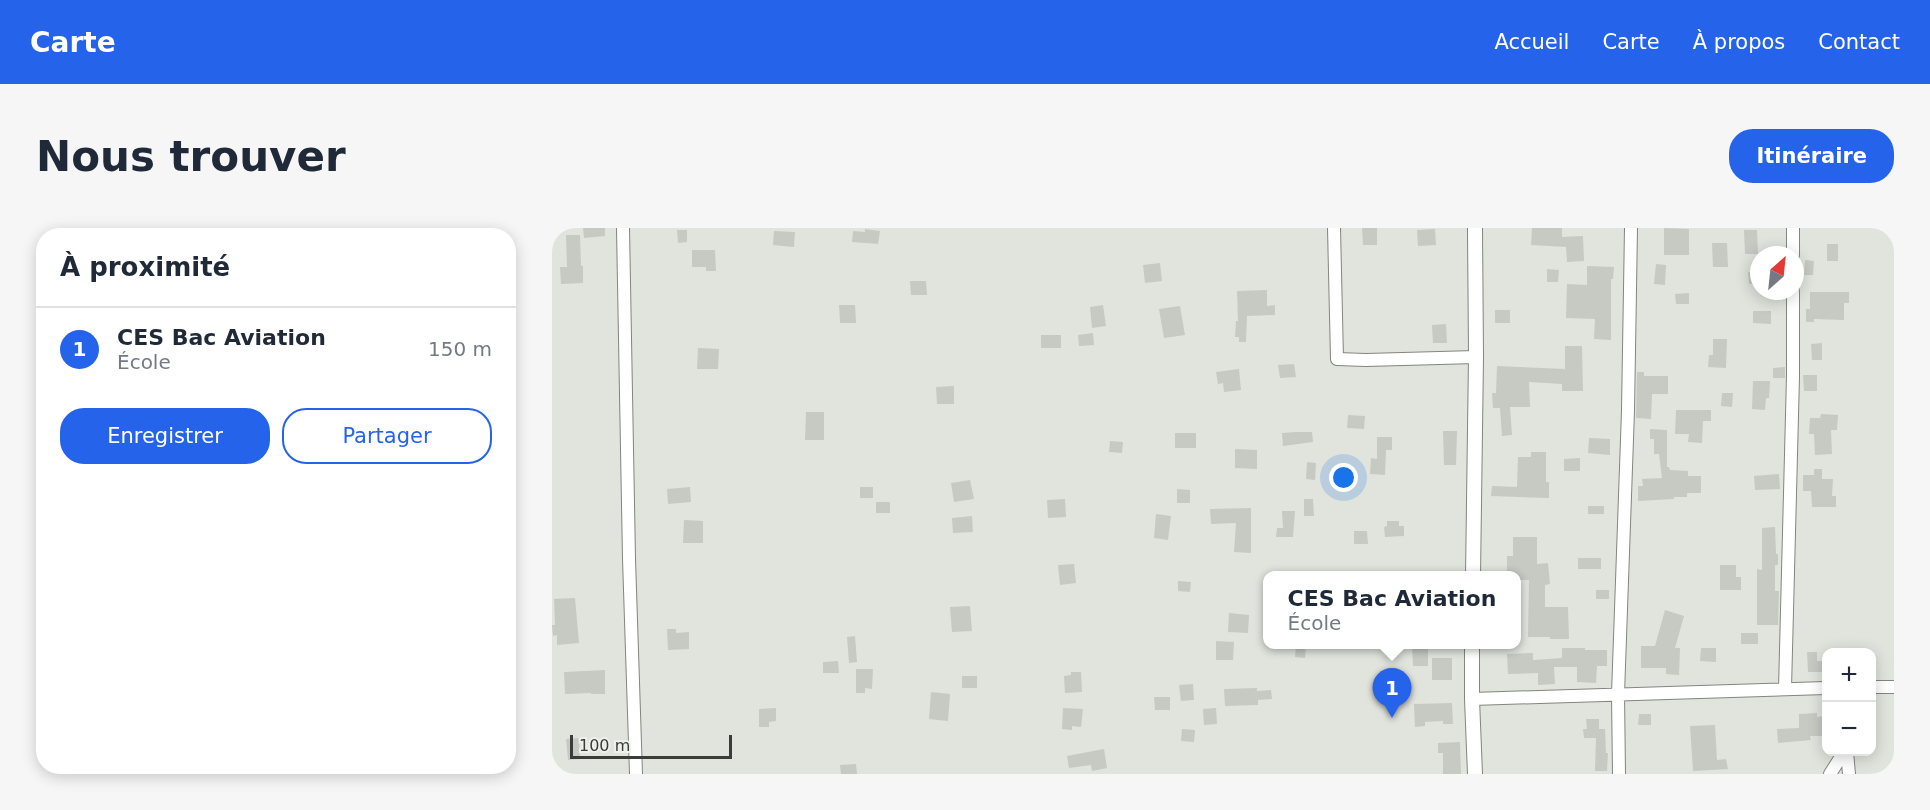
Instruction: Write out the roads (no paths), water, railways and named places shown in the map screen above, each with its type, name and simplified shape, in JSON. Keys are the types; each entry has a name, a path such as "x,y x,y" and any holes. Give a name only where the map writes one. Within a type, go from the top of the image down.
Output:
{"street":[{"path":"623,228 632,703 636,774"},
{"path":"1334,228 1337,359 1476,357"},
{"path":"1473,571 1475,228"},
{"path":"1619,774 1618,693 1628,411 1631,228"},
{"path":"1793,228 1793,246"},
{"path":"1785,689 1793,300"},
{"path":"1472,649 1475,774"},
{"path":"1876,687 1894,687"},
{"path":"1472,699 1822,688"},
{"path":"1830,774 1842,756"},
{"path":"1846,756 1849,774"}],"place":[{"name":"CES Bac Aviation","path":"1392,718"}]}
